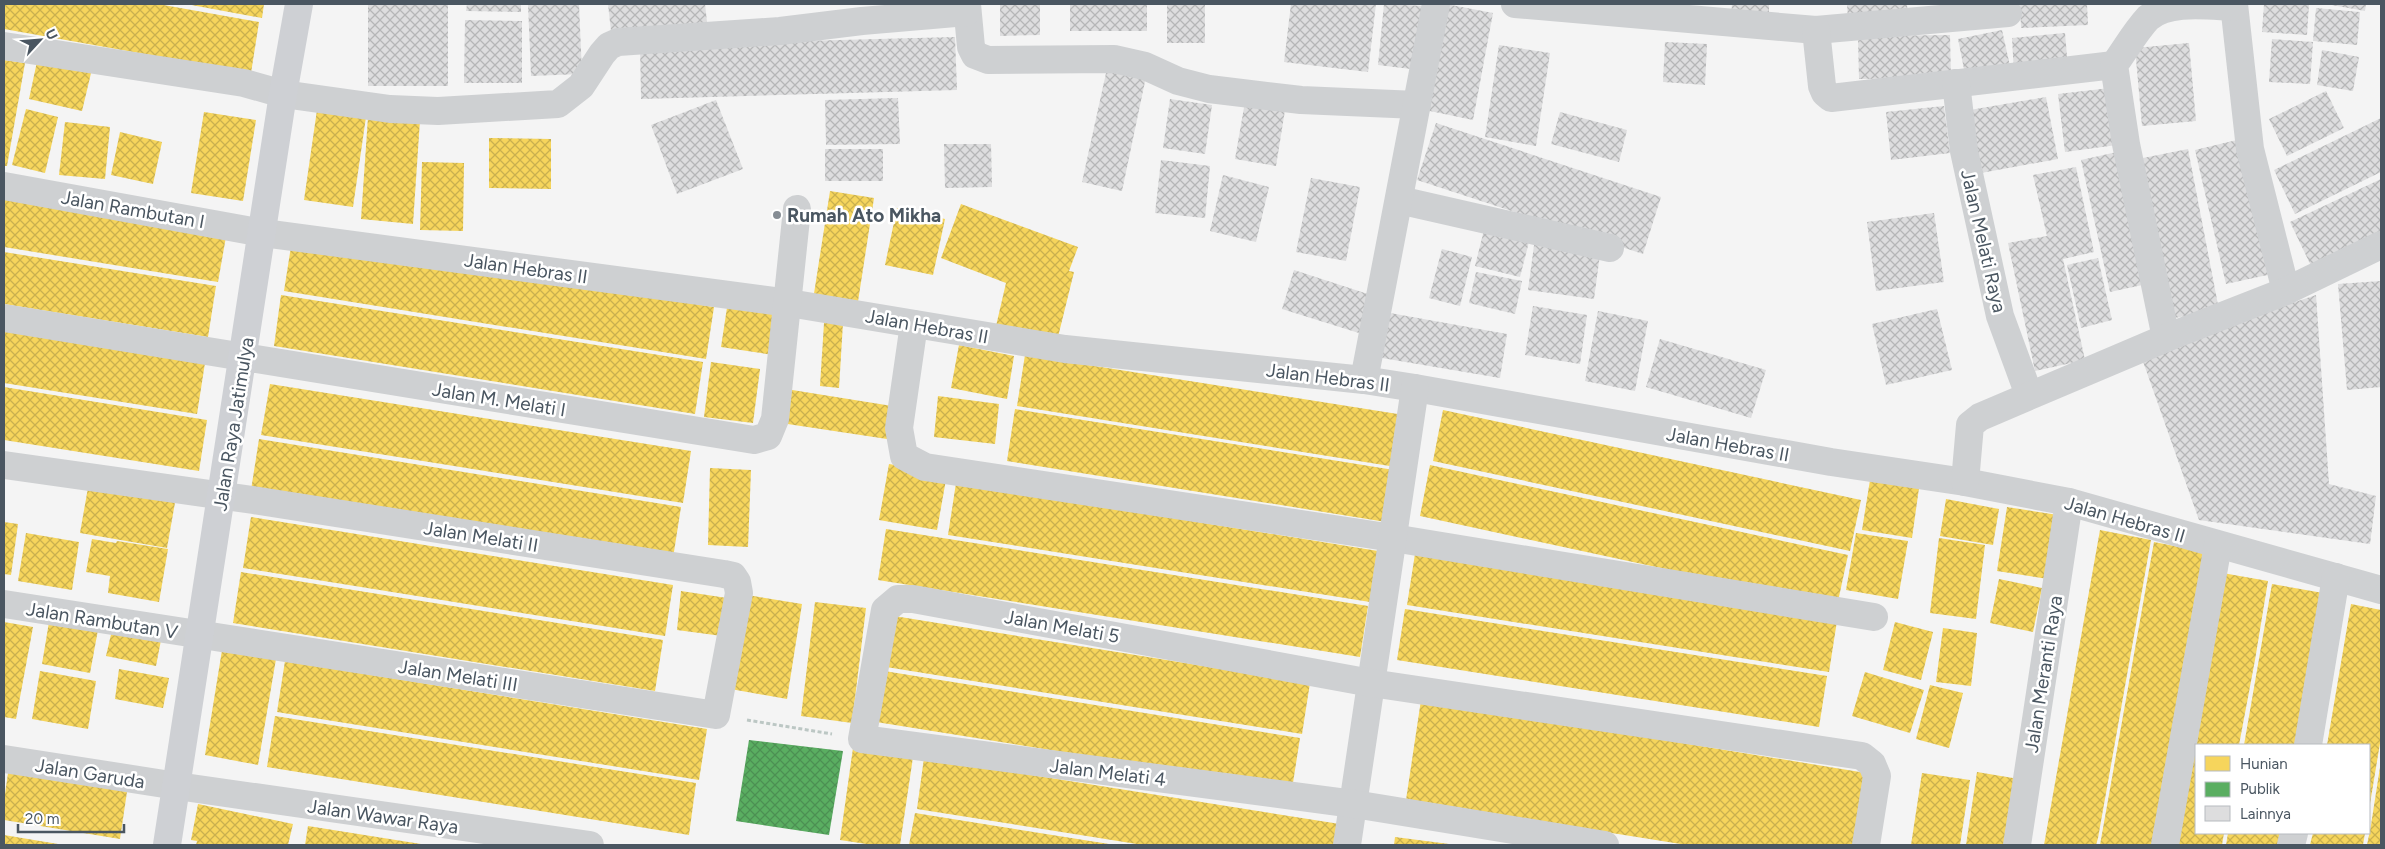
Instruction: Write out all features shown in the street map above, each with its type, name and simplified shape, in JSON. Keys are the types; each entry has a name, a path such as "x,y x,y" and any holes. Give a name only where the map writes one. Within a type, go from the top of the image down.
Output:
{"main road":[{"name":"Jalan Raya Jatimulya","path":"168,845 283,94 299,4"}],"street":[{"path":"1364,380 1436,4"},
{"path":"1514,4 1816,30 2008,14"},
{"path":"2166,338 2126,144 2114,66 2149,18 2162,9 2174,5 2234,5 2250,149 2286,291"},
{"path":"4,46 244,83 283,94 390,109 438,111 558,104 581,86 602,54 609,46 618,42 780,31 967,8 971,47 975,55 988,60 1114,58 1145,66 1178,81 1209,89 1300,100 1417,105"},
{"path":"1816,30 1822,86 1825,93 1831,98 2114,66"},
{"name":"Jalan Melati Raya","path":"1956,83 1964,151 2000,316 2029,395"},
{"name":"Jalan Rambutan I","path":"4,186 263,233"},
{"path":"1399,200 1610,248"},
{"path":"789,303 797,209"},
{"name":"Jalan Hebras II","path":"263,233 789,303 1065,349 1364,380 1414,388 1831,462 1965,482 2069,502 2381,590"},
{"path":"1965,482 1970,426 1980,417 2166,338 2286,291 2381,245"},
{"name":"Jalan M. Melati I","path":"4,318 754,440 768,436 776,419 789,303"},
{"path":"914,324 900,428 904,456 926,467 1393,538 1874,617"},
{"path":"1348,845 1414,388"},
{"name":"Jalan Melati II","path":"4,466 221,496 733,576 737,582 739,593 716,715"},
{"name":"Jalan Meranti Raya","path":"2017,845 2069,502"},
{"path":"2165,845 2218,545"},
{"path":"2308,744 2336,577"},
{"name":"Jalan Melati 5","path":"862,739 885,610 898,599 913,599 1371,683"},
{"name":"Jalan Rambutan V","path":"4,604 200,636"},
{"name":"Jalan Melati III","path":"200,636 716,715"},
{"path":"1371,683 1862,756 1872,764 1877,776 1866,845"},
{"name":"Jalan Melati 4","path":"862,739 1354,804 1605,845"},
{"name":"Jalan Garuda","path":"4,759 176,786"},
{"name":"Jalan Wawar Raya","path":"176,786 590,845"}],"path":[{"path":"716,715 862,739"}],"building: Hunian":[{"path":"4,4 158,4 259,22 251,73 4,29"},
{"path":"186,4 264,4 262,18"},
{"path":"38,57 92,69 82,111 29,99"},
{"path":"4,60 25,63 7,166 4,166"},
{"path":"318,103 367,110 353,207 304,200"},
{"path":"26,109 58,117 45,173 12,165"},
{"path":"204,112 256,120 243,201 191,193"},
{"path":"368,117 420,120 413,224 361,219"},
{"path":"65,122 110,127 105,179 59,175"},
{"path":"120,132 162,142 153,184 111,175"},
{"path":"489,138 551,139 551,189 489,188"},
{"path":"422,162 464,163 463,231 420,230"},
{"path":"830,191 874,198 857,308 813,300"},
{"path":"4,195 227,231 218,282 4,247"},
{"path":"961,204 1078,247 1069,271 1074,272 1057,341 996,326 1006,283 941,258"},
{"path":"897,208 945,219 933,275 885,265"},
{"path":"292,240 714,307 706,359 284,291"},
{"path":"4,252 216,286 208,337 4,304"},
{"path":"281,295 703,362 695,414 274,346"},
{"path":"728,301 780,310 773,355 721,347"},
{"path":"824,323 843,323 839,388 820,386"},
{"path":"4,330 205,363 197,414 4,383"},
{"path":"959,345 1014,356 1007,399 951,388"},
{"path":"1025,355 1404,415 1396,467 1017,406"},
{"path":"711,362 760,369 753,423 704,417"},
{"path":"270,384 691,451 683,503 261,435"},
{"path":"4,387 207,420 199,471 4,440"},
{"path":"786,389 892,406 887,439 781,423"},
{"path":"938,396 999,404 995,444 934,437"},
{"path":"1015,409 1394,470 1386,522 1007,461"},
{"path":"1443,410 1861,500 1850,551 1433,461"},
{"path":"259,439 681,507 673,558 251,490"},
{"path":"889,464 947,474 937,530 879,520"},
{"path":"1430,465 1848,555 1837,606 1420,516"},
{"path":"710,468 751,470 748,547 708,545"},
{"path":"1870,480 1919,488 1912,538 1862,530"},
{"path":"89,482 176,497 167,548 80,533"},
{"path":"956,483 1378,551 1370,602 948,535"},
{"path":"1946,499 1999,509 1993,545 1940,536"},
{"path":"2007,507 2058,515 2048,579 1997,571"},
{"path":"251,517 673,585 665,636 243,568"},
{"path":"4,522 18,524 11,575 4,574"},
{"path":"886,529 1368,606 1360,657 878,580"},
{"path":"2100,530 2151,540 2096,845 2044,845"},
{"path":"26,533 79,542 72,590 18,581"},
{"path":"1856,533 1908,541 1898,599 1846,590"},
{"path":"1939,538 1985,545 1976,619 1930,613"},
{"path":"92,539 168,549 159,602 108,593 110,576 86,572"},
{"path":"2154,542 2205,552 2153,845 2100,845"},
{"path":"1415,554 1837,621 1829,672 1407,605"},
{"path":"241,572 663,640 655,691 233,623"},
{"path":"2217,572 2268,581 2239,744 2195,744 2195,834 2224,834 2222,845 2170,845"},
{"path":"1999,579 2042,588 2033,632 1990,623"},
{"path":"2272,584 2323,593 2296,744 2244,744"},
{"path":"681,591 727,598 722,636 677,630"},
{"path":"741,594 802,604 787,699 725,688"},
{"path":"815,602 866,608 852,723 801,716"},
{"path":"2351,604 2381,610 2381,737 2370,804 2370,744 2327,744"},
{"path":"1405,609 1827,676 1819,727 1397,660"},
{"path":"888,615 1310,683 1302,734 880,666"},
{"path":"4,622 33,627 16,719 4,717"},
{"path":"49,622 98,630 90,673 42,664"},
{"path":"1895,622 1933,632 1921,680 1883,670"},
{"path":"1943,628 1977,633 1971,686 1936,682"},
{"path":"112,630 161,640 156,666 106,656"},
{"path":"223,644 277,653 258,765 205,755"},
{"path":"285,661 707,729 699,780 277,712"},
{"path":"119,669 169,678 163,708 115,699"},
{"path":"878,670 1300,738 1292,789 870,721"},
{"path":"40,671 96,681 88,729 32,719"},
{"path":"1865,672 1924,690 1910,733 1852,716"},
{"path":"1930,685 1963,693 1949,748 1916,739"},
{"path":"1421,700 1866,773 1856,845 1687,845 1406,800"},
{"path":"275,716 696,783 689,835 267,767"},
{"path":"853,748 913,757 900,845 873,845 840,840"},
{"path":"924,758 1346,825 1343,845 1143,845 917,809"},
{"path":"9,766 128,785 120,839 4,820 4,801"},
{"path":"2380,767 2381,845 2367,845"},
{"path":"1977,772 2019,779 2009,845 1966,845"},
{"path":"1922,773 1970,780 1960,845 1911,845"},
{"path":"198,804 293,824 288,845 196,845 197,841 191,840"},
{"path":"915,813 1109,844 1109,845 909,845"},
{"path":"308,826 421,844 421,845 305,845"},
{"path":"2228,834 2281,834 2279,845 2226,845"},
{"path":"2313,834 2365,834 2363,845 2310,845"},
{"path":"4,835 58,844 58,845 4,845"},
{"path":"1395,837 1449,844 1449,845 1394,845"}],"building: Publik":[{"path":"749,740 843,751 829,835 736,821"}],"building: Lainnya":[{"path":"368,4 448,4 448,86 368,86"},
{"path":"467,4 521,4 521,12 466,11"},
{"path":"528,4 579,4 582,74 531,76"},
{"path":"608,4 705,4 708,31 612,40"},
{"path":"1000,4 1040,4 1040,35 1000,36"},
{"path":"1070,4 1147,4 1147,31 1070,31"},
{"path":"1167,4 1205,4 1205,43 1167,43"},
{"path":"1291,4 1376,4 1368,72 1284,62"},
{"path":"1384,4 1426,6 1419,70 1378,65"},
{"path":"1446,4 1493,13 1473,120 1425,110"},
{"path":"1732,4 1769,4 1769,19 1731,16"},
{"path":"1847,4 1907,4 1908,17 1848,21"},
{"path":"2020,4 2087,4 2088,25 2021,28"},
{"path":"2264,4 2309,4 2307,35 2262,32"},
{"path":"2326,4 2366,4 2365,11"},
{"path":"2316,8 2360,12 2357,45 2313,41"},
{"path":"465,20 522,21 522,83 464,83"},
{"path":"2002,30 2010,66 1965,74 1958,39"},
{"path":"2065,33 2068,68 2014,73 2012,38"},
{"path":"1950,35 1951,78 1859,79 1858,36"},
{"path":"955,37 957,90 641,99 640,45"},
{"path":"2272,39 2313,42 2310,84 2269,82"},
{"path":"1665,42 1707,44 1705,85 1663,82"},
{"path":"2189,43 2196,121 2142,126 2135,48"},
{"path":"1499,45 1550,53 1536,146 1485,137"},
{"path":"2322,50 2359,57 2353,91 2317,85"},
{"path":"1108,64 1147,72 1122,191 1082,182"},
{"path":"2110,88 2117,145 2065,152 2058,94"},
{"path":"2326,91 2344,128 2287,156 2269,119"},
{"path":"1246,96 1286,104 1276,166 1235,159"},
{"path":"2046,97 2058,159 1981,173 1970,110"},
{"path":"898,98 900,144 826,145 825,100"},
{"path":"1170,99 1212,105 1205,154 1163,148"},
{"path":"716,100 743,169 677,194 651,125"},
{"path":"1944,106 1950,153 1891,160 1886,112"},
{"path":"1560,112 1627,130 1619,162 1551,144"},
{"path":"2381,118 2381,172 2295,214 2274,170"},
{"path":"1436,123 1661,197 1643,254 1417,180"},
{"path":"2241,139 2272,274 2226,284 2195,150"},
{"path":"944,144 991,144 992,187 945,188"},
{"path":"825,149 883,149 883,181 825,181"},
{"path":"2188,149 2219,310 2169,319 2138,159"},
{"path":"2117,152 2147,284 2110,292 2081,160"},
{"path":"1161,160 1210,166 1205,218 1155,213"},
{"path":"2076,167 2094,252 2063,259 2085,360 2035,371 2008,243 2047,236 2033,175"},
{"path":"1223,175 1269,187 1256,242 1210,231"},
{"path":"1311,178 1360,187 1346,261 1296,252"},
{"path":"2381,179 2381,238 2313,270 2290,222"},
{"path":"1934,213 1944,282 1876,291 1867,222"},
{"path":"1485,226 1530,238 1520,277 1475,266"},
{"path":"1535,238 1601,247 1594,299 1528,290"},
{"path":"1442,249 1472,257 1460,306 1429,298"},
{"path":"2098,258 2112,320 2081,328 2067,265"},
{"path":"1294,270 1374,296 1362,334 1282,309"},
{"path":"1476,272 1522,281 1515,314 1469,303"},
{"path":"2381,281 2381,387 2347,390 2338,284"},
{"path":"2316,295 2329,484 2376,496 2370,544 2199,520 2140,353"},
{"path":"1533,306 1587,315 1580,364 1525,355"},
{"path":"1937,309 1952,370 1886,385 1872,324"},
{"path":"1598,311 1648,321 1635,391 1585,381"},
{"path":"1390,313 1507,334 1500,378 1382,358"},
{"path":"1660,339 1766,370 1751,418 1646,387"}],"place":[{"name":"Rumah Ato Mikha","path":"777,215"}]}
